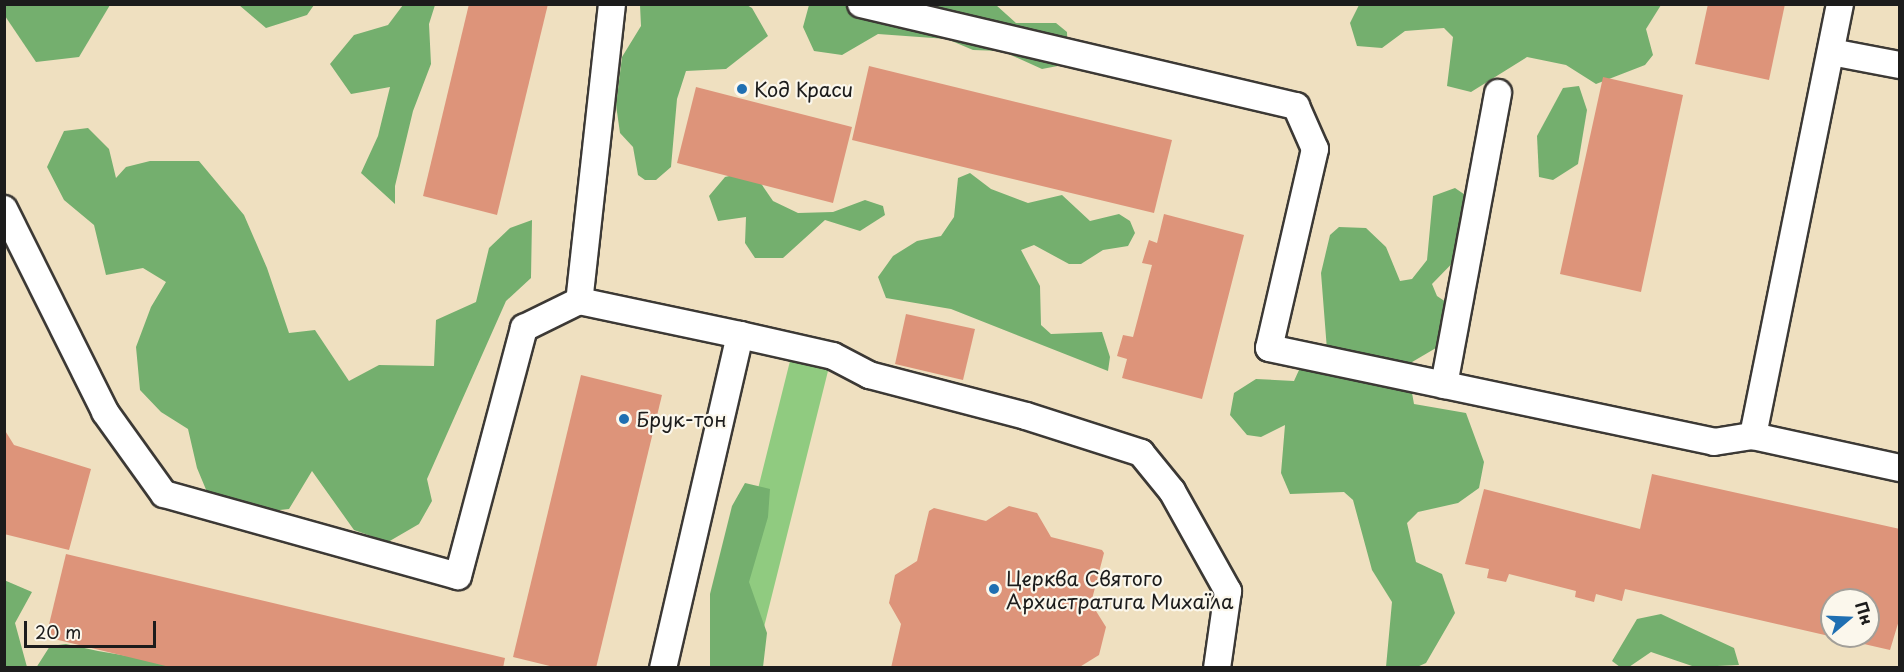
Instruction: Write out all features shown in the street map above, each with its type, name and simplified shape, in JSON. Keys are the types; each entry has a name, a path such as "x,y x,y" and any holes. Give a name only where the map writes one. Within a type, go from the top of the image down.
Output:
{"lane":[{"path":"579,301 612,4"},
{"path":"861,4 1296,106 1315,149 1269,348 1714,442 1753,436 1899,468"},
{"path":"1753,436 1840,4"},
{"path":"1831,52 1899,65"},
{"path":"1444,385 1498,93"},
{"path":"4,209 105,412 164,494 458,576 524,328 579,301 833,356 869,375 1026,416 1141,453 1172,491 1227,591 1217,668"},
{"path":"663,668 740,335"}],"green space":[{"path":"745,4 752,8 768,36 726,69 686,71 677,99 671,167 656,180 645,180 638,175 633,147 620,133 616,105 622,57 641,26 640,5"},
{"path":"4,5 110,5 79,57 36,62 5,16"},
{"path":"239,5 314,5 307,15 266,28"},
{"path":"403,5 435,5 429,24 431,64 413,111 395,186 395,204 361,173 378,136 390,87 351,94 330,64 354,35 388,25"},
{"path":"809,5 996,5 1016,23 1056,23 1067,32 1068,64 1042,69 1002,51 973,50 947,39 878,34 842,55 814,51 803,27"},
{"path":"1359,5 1661,5 1646,29 1653,55 1645,65 1596,84 1566,65 1527,57 1471,92 1447,86 1453,37 1444,28 1405,31 1382,48 1357,46 1350,23"},
{"path":"1579,86 1587,110 1578,164 1553,180 1539,177 1537,136 1563,88"},
{"path":"88,128 109,149 116,178 126,167 150,161 199,161 244,215 267,268 289,333 315,330 349,381 379,365 434,366 436,320 476,302 489,248 510,228 532,220 531,278 506,301 427,479 432,501 419,524 388,542 354,530 312,471 289,509 243,514 207,492 197,468 188,429 161,412 140,390 136,347 151,307 166,282 143,268 106,275 94,225 64,200 47,167 64,131"},
{"path":"743,173 760,182 773,201 798,213 833,212 865,200 883,206 885,215 860,231 825,220 783,258 755,258 745,243 746,217 718,221 709,196 725,177"},
{"path":"970,173 991,189 1028,203 1062,195 1090,221 1119,214 1130,221 1135,233 1128,246 1103,250 1081,264 1069,264 1034,245 1021,250 1040,286 1041,325 1051,334 1102,332 1110,357 1108,371 951,309 886,298 878,277 893,256 917,241 941,236 954,217 958,178"},
{"path":"1455,188 1477,203 1471,244 1432,284 1437,296 1458,310 1458,335 1407,365 1414,404 1466,413 1484,462 1479,488 1458,503 1418,512 1407,523 1416,562 1442,574 1455,613 1426,663 1417,667 1386,667 1392,602 1372,570 1353,500 1344,492 1290,494 1281,473 1285,425 1261,437 1247,435 1230,415 1234,393 1256,379 1294,381 1299,370 1322,362 1327,350 1321,273 1330,235 1339,227 1366,228 1386,247 1400,281 1412,279 1427,260 1433,196"},
{"path":"791,357 829,367 754,667 713,668"},
{"path":"745,483 770,489 768,517 749,582 767,633 763,667 710,667 710,594 732,506"},
{"path":"4,580 32,592 15,623 27,667 5,667"},
{"path":"1661,614 1734,648 1739,665 1695,667 1651,652 1629,667 1620,667 1612,661 1637,619"},
{"path":"66,644 193,667 36,668 50,646"}],"building":[{"path":"469,4 548,4 497,215 423,196"},
{"path":"1708,4 1785,4 1769,80 1695,64"},
{"path":"869,66 1172,140 1154,213 852,140"},
{"path":"1603,77 1683,95 1641,292 1560,274"},
{"path":"696,87 852,127 833,203 677,163"},
{"path":"1164,214 1244,235 1202,399 1122,378 1127,359 1117,356 1123,335 1133,337 1152,265 1142,263 1149,240 1157,243"},
{"path":"906,314 975,329 963,380 895,364"},
{"path":"581,375 662,395 596,668 558,668 513,657"},
{"path":"4,429 14,445 91,469 69,550 4,534"},
{"path":"1652,474 1900,529 1900,617 1890,650 1880,648 1880,588 1820,588 1820,634 1625,589 1622,601 1596,594 1594,602 1575,597 1576,591 1509,574 1506,582 1487,578 1489,569 1465,564 1484,489 1640,529"},
{"name":"Церква Святого Архистратига Михаїла","path":"1009,506 1037,513 1051,537 1102,550 1104,553 1091,603 1106,627 1099,655 1078,668 891,668 901,624 889,603 895,575 917,561 929,511 934,508 986,521"},
{"path":"66,554 505,658 503,668 174,668 46,637"}],"place":[{"name":"Код Краси","path":"742,89"},
{"name":"Брук-тон","path":"624,419"},
{"name":"Церква Святого Архистратига Михаїла","path":"994,589"}]}
